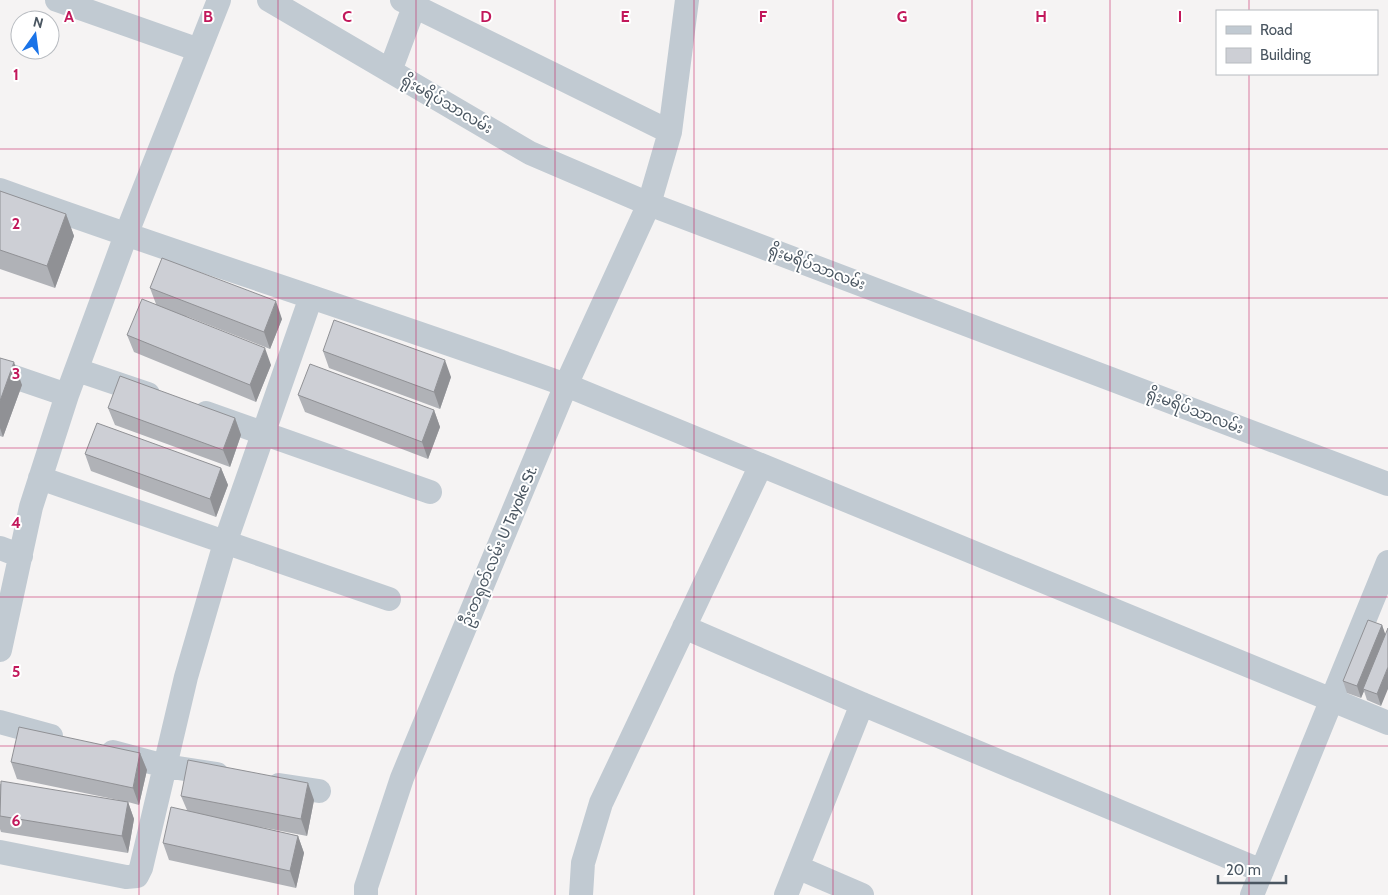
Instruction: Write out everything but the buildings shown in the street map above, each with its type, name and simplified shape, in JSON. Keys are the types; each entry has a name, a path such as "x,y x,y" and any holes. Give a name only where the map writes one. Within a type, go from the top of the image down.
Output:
{"street":[{"path":"57,0 199,50"},
{"path":"0,650 10,552 31,507 67,395 126,235 219,0"},
{"name":"ရိုးမရိပ်သာလမ်း","path":"269,0 530,153 649,204 1388,484"},
{"name":"ဦးတရုတ်လမ်း U Tayoke St.","path":"366,895 366,887 402,778 566,385 649,204 670,132 687,0"},
{"path":"390,71 410,2 670,132"},
{"path":"0,190 126,235 492,358 566,385 1388,723"},
{"path":"0,852 126,877 137,876 141,868 186,677 225,543 311,297"},
{"path":"77,370 264,432 430,492"},
{"path":"0,372 67,395"},
{"path":"580,895 582,863 600,803 761,465"},
{"path":"40,478 389,599"},
{"path":"1252,895 1388,562"},
{"path":"684,627 862,704 1262,871"},
{"path":"786,895 862,704"},
{"path":"0,722 165,766 319,791"},
{"path":"797,867 862,895"}]}
